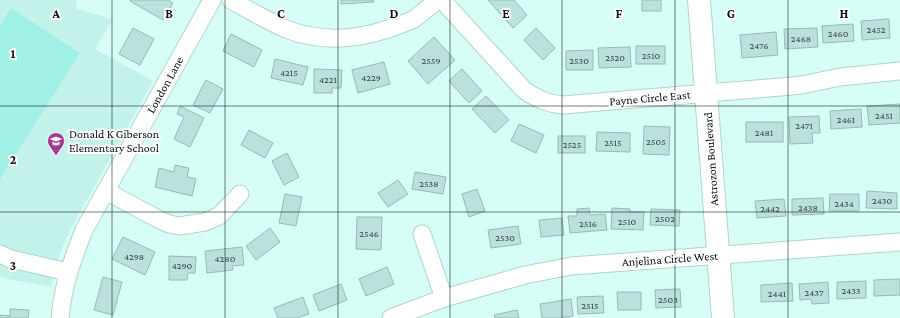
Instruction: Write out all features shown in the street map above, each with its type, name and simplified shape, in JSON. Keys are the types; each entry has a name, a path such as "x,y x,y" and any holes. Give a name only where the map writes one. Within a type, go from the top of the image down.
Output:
{"main road":[{"name":"Astrozon Boulevard","path":"699,0 723,318"}],"street":[{"name":"London Lane","path":"60,318 68,272 84,230 212,0"},
{"path":"231,0 267,20 287,29 310,36 323,38 362,36 398,26 414,19 438,0"},
{"name":"Payne Circle East","path":"442,0 524,90 536,98 550,104 563,105 802,85 840,77 900,71"},
{"path":"106,191 158,219 169,224 180,226 205,222 219,216 240,194"},
{"path":"422,234 444,298"},
{"name":"Anjelina Circle West","path":"391,318 444,298 526,275 571,266 900,242"},
{"path":"0,254 11,259 68,272"}],"shaded area":[{"name":"Donald K Giberson Elementary School","path":"0,0 76,0 77,9 113,19 95,49 153,81 69,232 59,256 51,287 3,278 0,276"},
{"path":"11,8 80,53 0,179 0,26"}],"building":[{"path":"130,0 168,0 173,3 163,20"},
{"path":"341,0 373,0 374,2 341,4"},
{"path":"488,0 514,0 527,15 513,28"},
{"path":"642,0 661,0 661,11 642,11"},
{"path":"889,19 890,38 862,40 861,21"},
{"path":"853,24 854,41 823,43 822,26"},
{"path":"133,28 154,39 140,65 119,54"},
{"path":"536,28 555,48 543,60 524,40"},
{"path":"817,28 818,47 785,49 784,29"},
{"path":"776,32 778,55 742,58 740,35"},
{"path":"231,34 262,50 254,67 223,51"},
{"path":"434,37 455,60 428,84 408,61"},
{"path":"636,46 665,46 665,64 636,64"},
{"path":"630,47 631,67 599,68 598,48"},
{"path":"593,50 593,70 566,70 566,51"},
{"path":"275,59 308,67 303,85 271,78"},
{"path":"384,62 390,84 358,93 352,70"},
{"path":"314,69 342,70 341,88 332,88 332,93 314,93"},
{"path":"462,69 482,91 469,103 449,81"},
{"path":"206,80 223,89 210,113 193,105"},
{"path":"486,96 509,120 495,133 472,109"},
{"path":"900,104 900,123 869,125 867,106"},
{"path":"180,106 204,118 190,147 174,139 184,117 177,114"},
{"path":"861,109 862,127 831,129 830,111"},
{"path":"819,116 820,133 812,133 813,143 790,144 789,117"},
{"path":"746,122 783,122 783,142 746,142"},
{"path":"519,124 544,135 536,153 511,141"},
{"path":"644,126 670,127 669,155 643,154"},
{"path":"249,130 273,143 265,158 241,145"},
{"path":"597,132 630,133 630,152 596,151"},
{"path":"558,136 585,136 585,153 558,153"},
{"path":"287,153 299,177 284,185 272,161"},
{"path":"175,165 189,168 187,177 196,179 192,196 155,187 159,168 174,172"},
{"path":"415,172 446,177 443,194 412,189"},
{"path":"398,180 408,194 388,207 378,193"},
{"path":"477,189 485,211 469,217 462,194"},
{"path":"867,191 897,193 897,209 866,208"},
{"path":"285,194 302,197 296,226 279,223"},
{"path":"830,194 859,194 859,211 829,211"},
{"path":"823,198 824,214 792,215 792,199"},
{"path":"784,199 786,216 757,218 755,201"},
{"path":"589,208 590,215 605,214 607,230 570,233 568,216 577,216 577,209"},
{"path":"612,208 630,209 630,212 644,212 643,230 611,229"},
{"path":"651,209 680,210 679,226 650,225"},
{"path":"357,217 382,217 381,250 356,249"},
{"path":"562,218 564,235 541,237 539,220"},
{"path":"518,226 521,244 491,248 488,230"},
{"path":"270,228 280,242 256,260 246,246"},
{"path":"123,237 155,252 145,275 112,259"},
{"path":"242,247 244,265 232,266 233,270 207,273 205,251"},
{"path":"169,256 196,257 195,273 188,273 187,280 169,280"},
{"path":"387,267 394,284 366,296 359,279"},
{"path":"103,277 122,282 113,315 94,310"},
{"path":"900,279 900,295 874,296 874,280"},
{"path":"866,281 866,298 837,299 837,282"},
{"path":"828,282 829,303 812,304 811,299 800,300 799,284"},
{"path":"792,283 793,301 761,302 761,285"},
{"path":"341,284 347,300 319,311 313,295"},
{"path":"680,289 681,307 656,308 655,290"},
{"path":"617,292 641,292 641,310 618,310"},
{"path":"603,296 604,313 578,314 577,297"},
{"path":"303,297 309,314 297,318 278,318 274,308"},
{"path":"571,299 573,316 542,318 540,304"},
{"path":"10,309 29,310 28,318 0,318 0,315 10,316"},
{"path":"517,310 519,318 495,318 494,315"}],"place":[{"name":"Donald K Giberson Elementary School","path":"56,156"}]}
